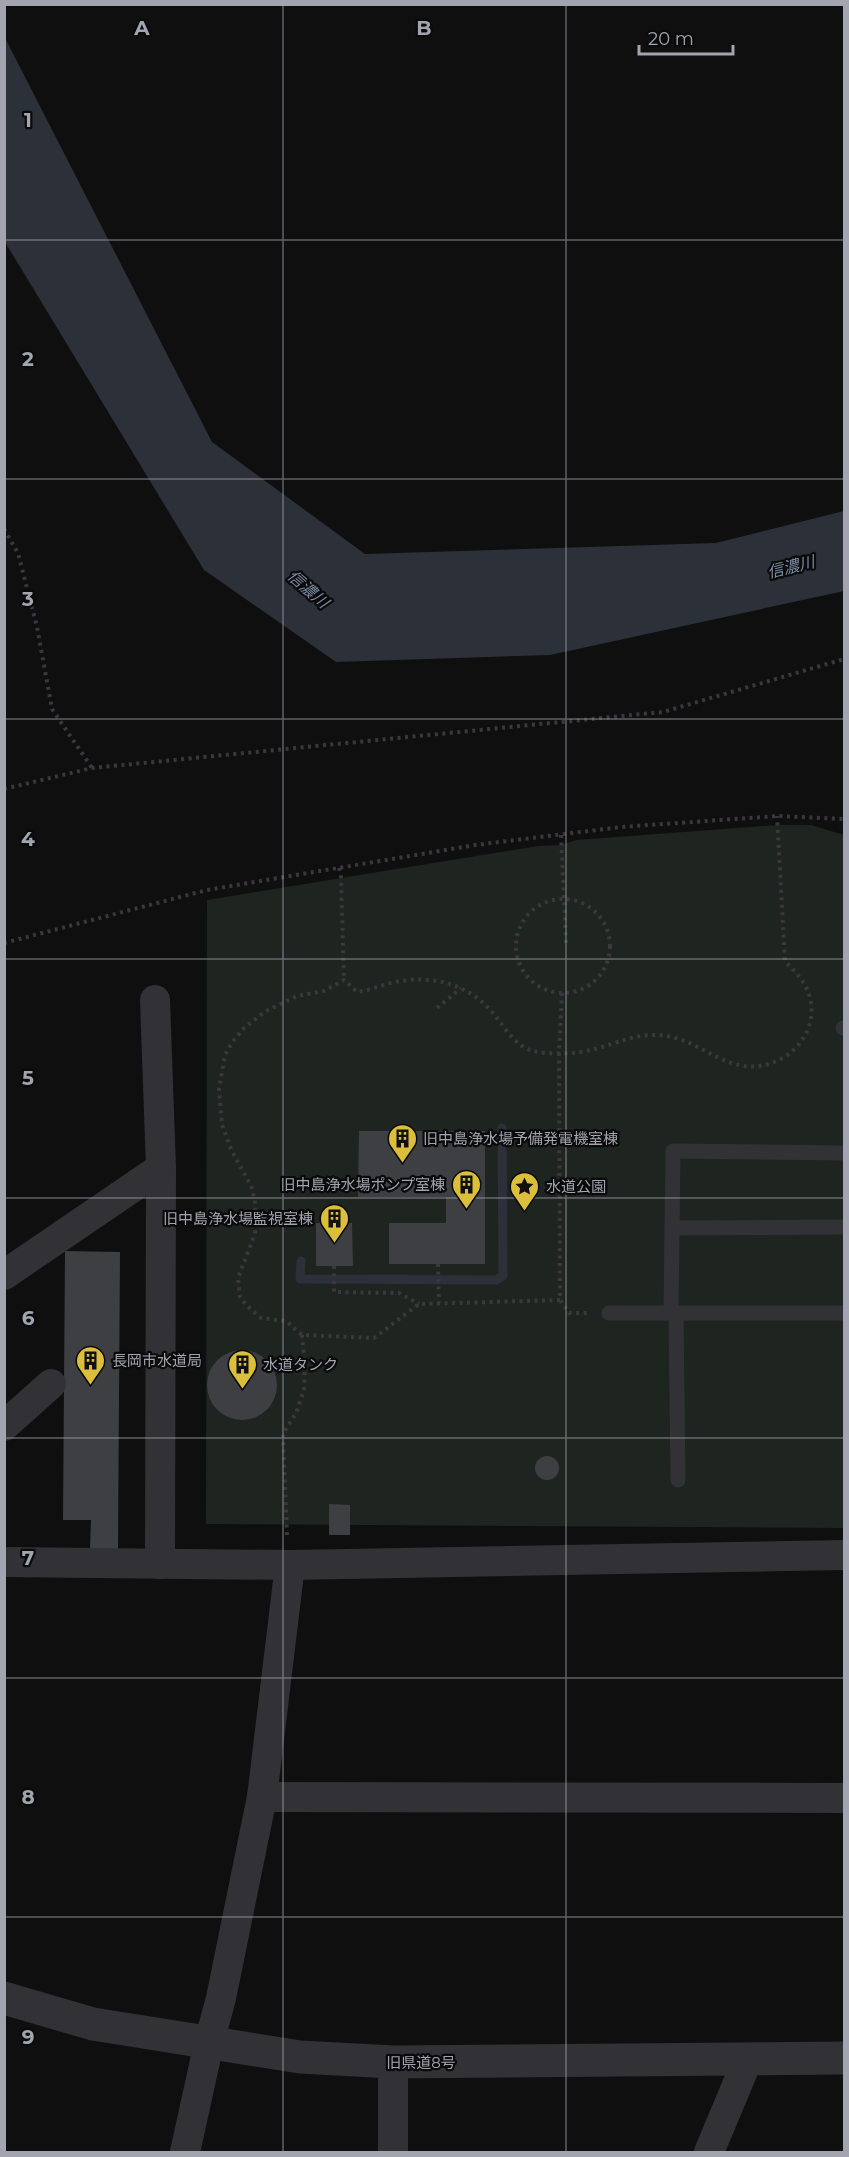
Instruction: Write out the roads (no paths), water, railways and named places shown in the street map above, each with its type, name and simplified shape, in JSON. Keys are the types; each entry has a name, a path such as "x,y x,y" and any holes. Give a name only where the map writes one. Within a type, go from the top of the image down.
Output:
{"street":[{"path":"155,1000 161,1168 160,1564"},
{"path":"4,1275 161,1168"},
{"path":"4,1426 51,1384"},
{"path":"4,1562 290,1565 844,1555"},
{"path":"185,2152 221,1998 262,1797 290,1565"},
{"path":"262,1797 844,1798"},
{"name":"旧県道8号","path":"4,1998 93,2024 300,2057 393,2062 844,2058"},
{"path":"709,2152 748,2059"},
{"path":"393,2062 393,2152"}],"lane":[{"path":"678,1480 672,1228 673,1151 844,1153"},
{"path":"672,1228 844,1227"},
{"path":"609,1313 844,1313"}],"water":[{"name":"信濃川","path":"5,38 212,442 365,554 716,543 844,511 844,591 550,655 336,662 204,570 5,242"}],"waterway":[{"path":"301,1261 300,1279 496,1280 503,1276 502,1128"}],"place":[{"name":"旧中島浄水場予備発電機室棟","path":"402,1164"},
{"name":"旧中島浄水場ポンプ室棟","path":"466,1210"},
{"name":"水道公園","path":"525,1212"},
{"name":"旧中島浄水場監視室棟","path":"334,1244"},
{"name":"長岡市水道局","path":"91,1386"},
{"name":"水道タンク","path":"242,1390"}]}
